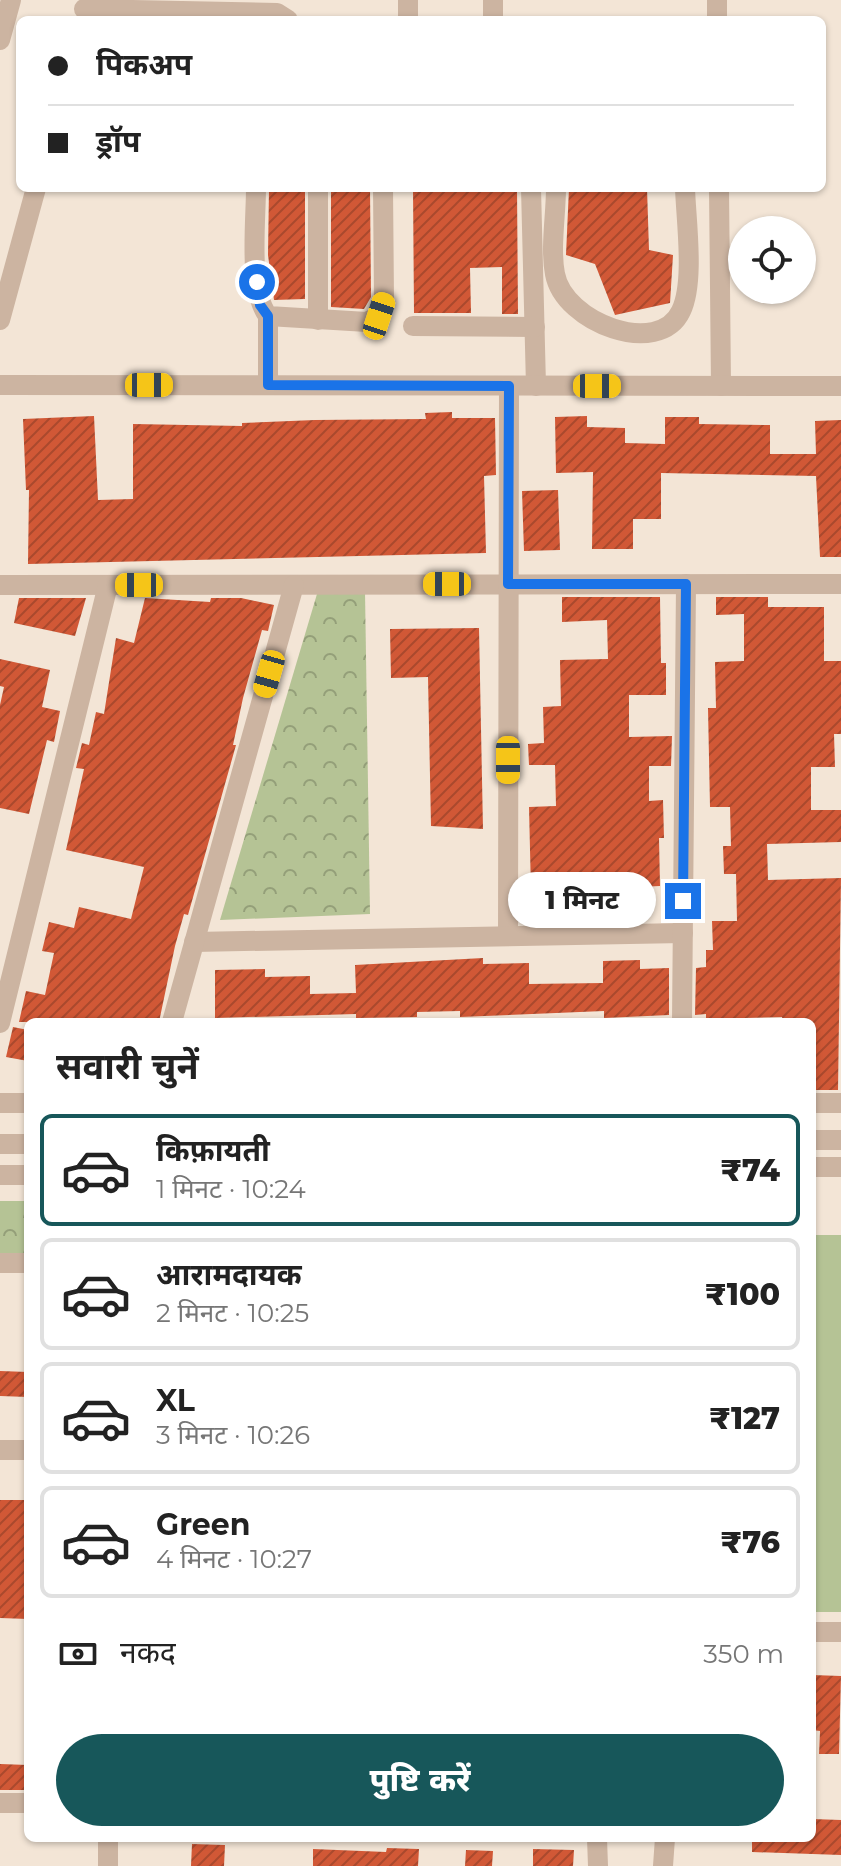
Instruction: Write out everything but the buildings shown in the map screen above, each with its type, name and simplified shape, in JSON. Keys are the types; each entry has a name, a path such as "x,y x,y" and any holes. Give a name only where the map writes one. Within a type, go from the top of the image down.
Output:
{"street":[{"path":"0,40 11,0"},
{"path":"84,10 134,15 277,13 282,16"},
{"path":"0,320 35,192"},
{"path":"256,192 257,282 260,305 268,316 268,385"},
{"path":"318,192 318,320"},
{"path":"268,316 367,322 379,316 384,299 383,192"},
{"path":"531,192 536,386"},
{"path":"556,192 555,275 565,297 590,320 627,334 668,326 681,310 687,273 685,192"},
{"path":"719,192 721,386"},
{"path":"413,326 535,327"},
{"path":"0,385 841,386"},
{"path":"508,936 509,386"},
{"path":"682,1018 686,584"},
{"path":"0,585 841,584"},
{"path":"0,1023 108,585"},
{"path":"173,1018 294,585"},
{"path":"194,942 683,933"},
{"path":"0,1103 24,1103"},
{"path":"816,1103 841,1103"},
{"path":"816,1140 841,1140"},
{"path":"0,1144 24,1144"},
{"path":"816,1167 841,1167"},
{"path":"0,1175 24,1175"},
{"path":"0,1263 24,1263"},
{"path":"0,1450 24,1450"},
{"path":"816,1632 841,1632"},
{"path":"0,1803 24,1803"},
{"path":"108,1842 108,1866"},
{"path":"597,1842 598,1866"},
{"path":"663,1866 665,1842"}],"green space":[{"path":"365,591 370,914 220,920 317,594"},
{"path":"0,1201 24,1201 24,1254 0,1254"},
{"path":"816,1235 841,1235 841,1612 816,1612"}],"route":[{"path":"257,282 260,305 268,316 268,385 509,386 508,584 686,584 683,901"}]}
